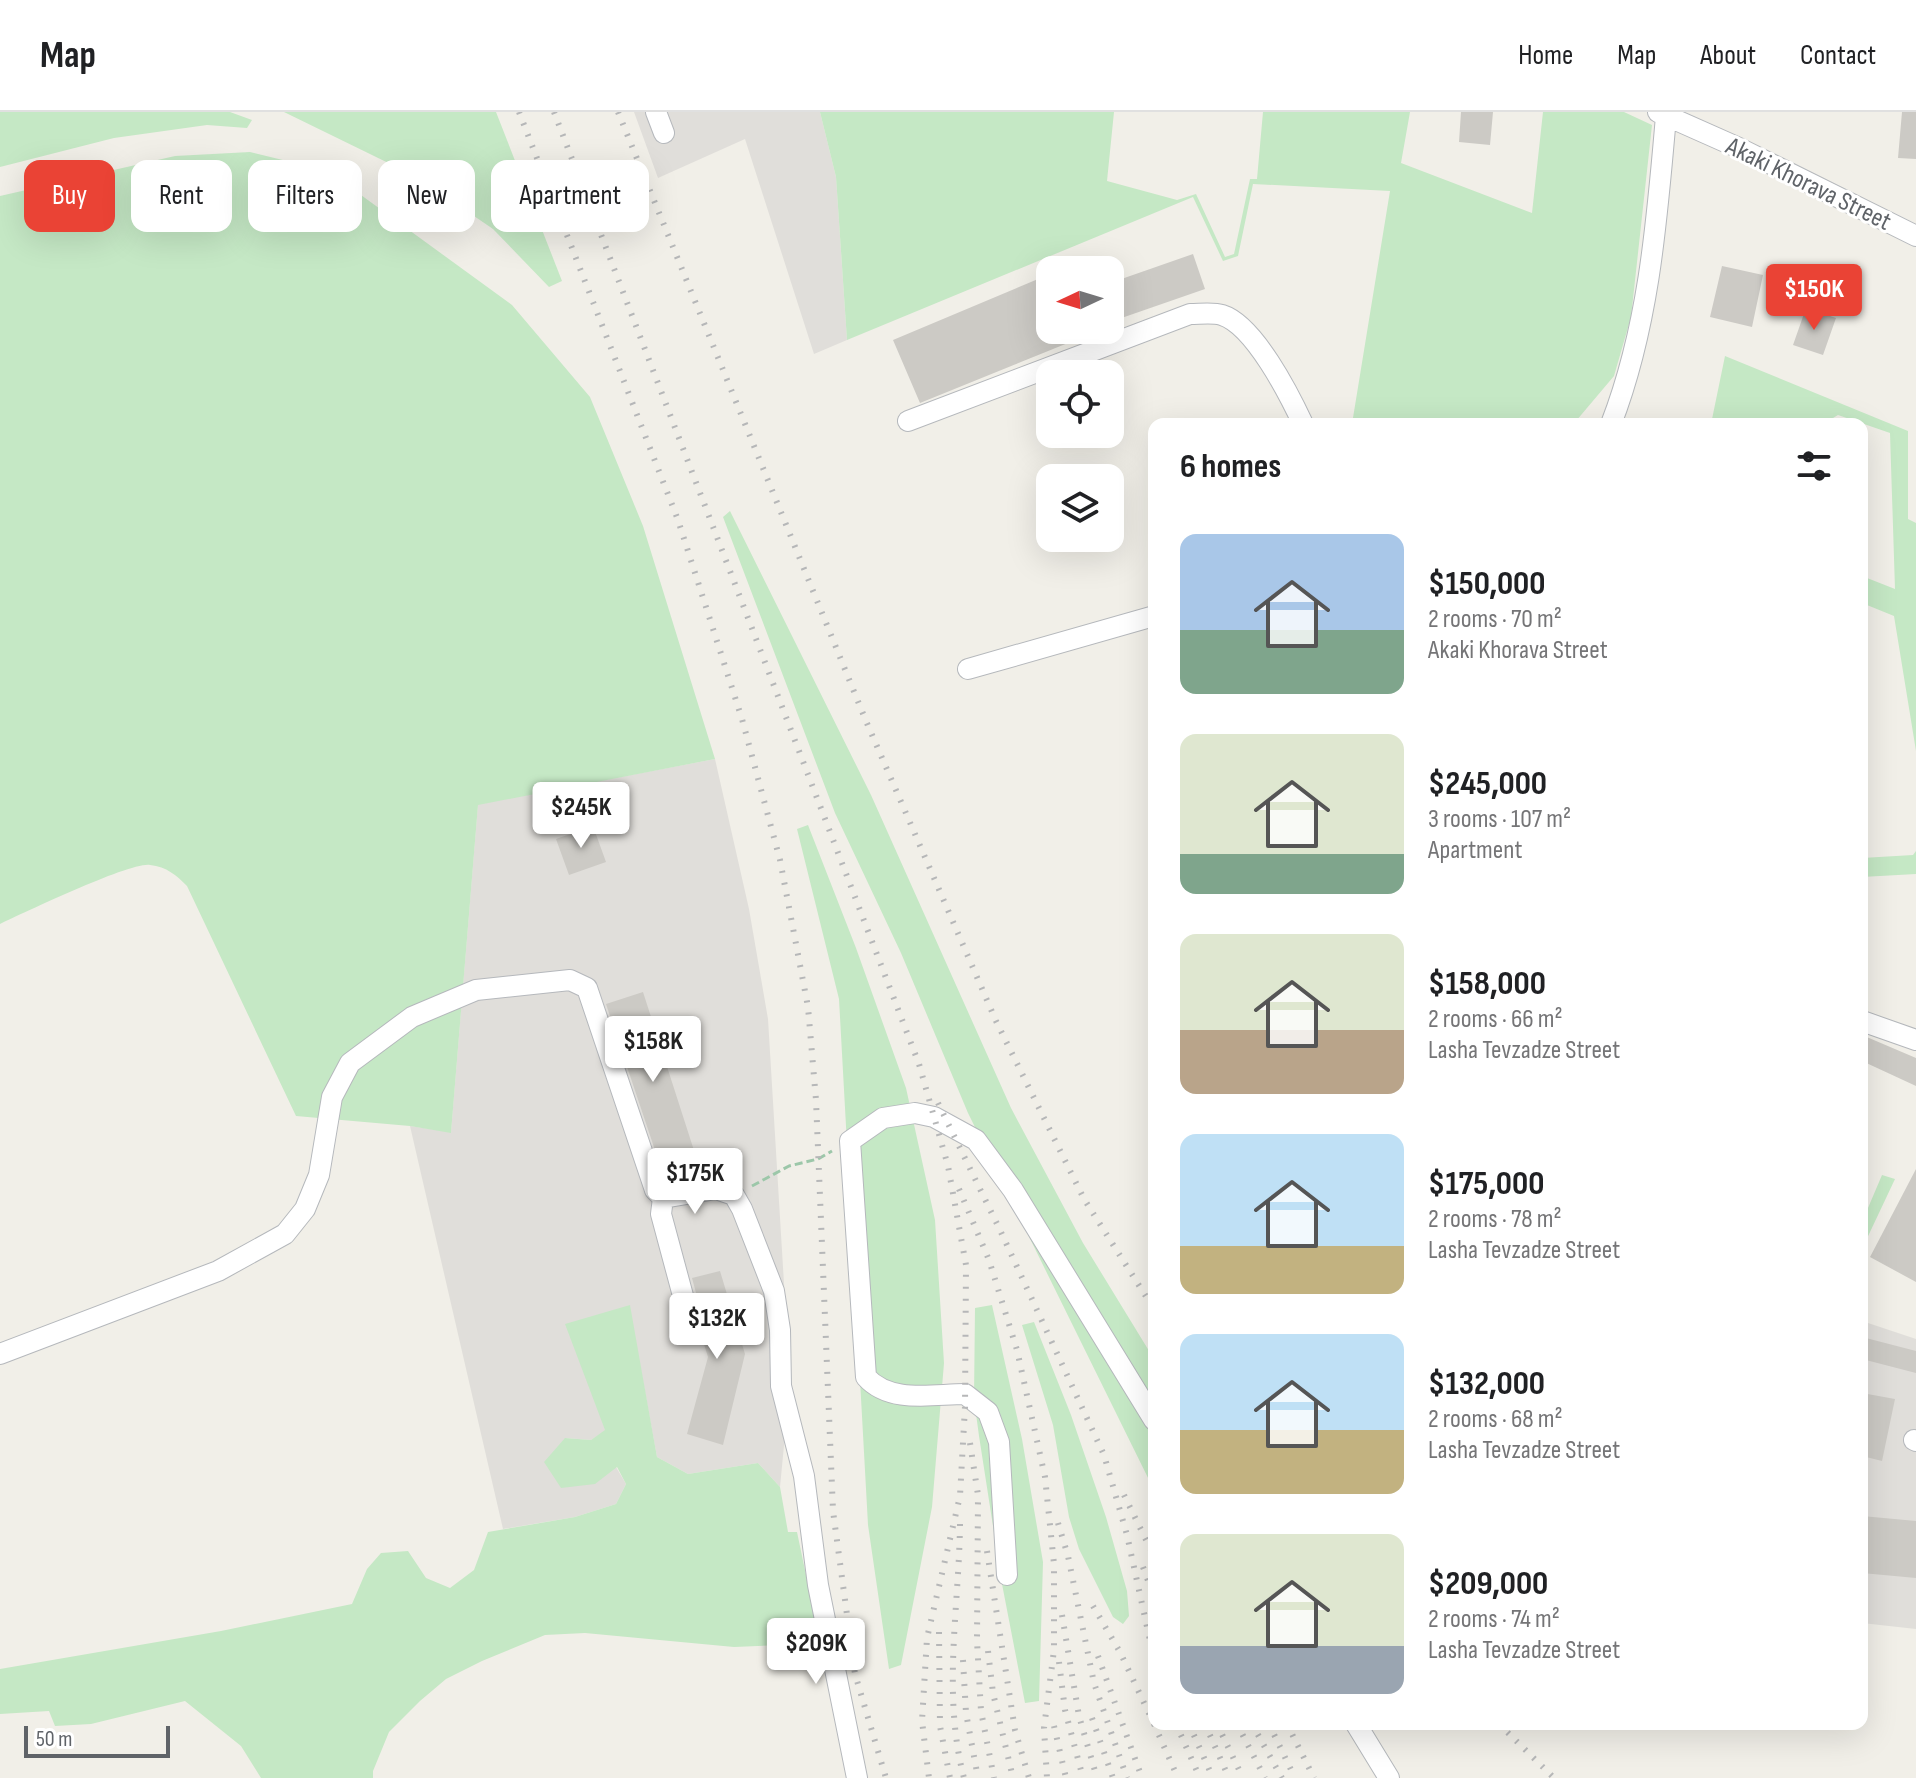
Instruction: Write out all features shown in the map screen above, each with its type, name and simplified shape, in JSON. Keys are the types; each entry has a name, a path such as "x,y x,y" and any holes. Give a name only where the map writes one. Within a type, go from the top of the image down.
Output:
{"street":[{"path":"656,112 664,133"},
{"path":"1613,418 1632,365 1654,247 1662,114"},
{"name":"Akaki Khorava Street","path":"1662,114 1739,148 1916,236"},
{"path":"908,421 1190,314 1221,315 1239,325 1291,399 1300,418"},
{"path":"968,669 1148,618"},
{"path":"0,1354 218,1271 285,1234 305,1209 319,1175 332,1097 350,1063 412,1017 476,990 570,980 587,988 655,1190 663,1198"},
{"path":"1868,1023 1916,1040"},
{"path":"1007,1575 999,1442 988,1412 965,1394 894,1395 872,1384 866,1377 850,1141 883,1118 915,1113 934,1117 976,1140 1013,1190 1148,1410"},
{"path":"663,1198 716,1189 734,1195 774,1291 780,1330 781,1386 804,1476 818,1585 857,1778"},
{"path":"663,1198 661,1214 693,1333"},
{"path":"1360,1730 1389,1778"}],"path":[{"path":"734,1195 789,1166 818,1159 850,1141"}],"shaded area":[{"path":"634,112 820,112 836,177 847,340 814,354 745,139 658,178"},
{"path":"715,759 749,909 768,1019 790,1383 780,1487 758,1463 688,1474 657,1457 629,1305 605,1431 591,1440 565,1438 616,1467 626,1484 616,1504 575,1517 503,1529 410,1126 451,1132 478,804"},
{"path":"1868,1323 1916,1339 1916,1629 1868,1624"}],"green space":[{"path":"0,112 230,112 252,120 247,128 207,125 114,138 0,167"},
{"path":"284,112 496,112 515,160 491,160 491,228 475,217 475,160 382,160"},
{"path":"820,112 1114,112 1107,181 1177,200 1196,194 1225,257 1234,254 1250,179 1257,179 1263,112 1410,112 1401,163 1532,213 1543,112 1624,112 1652,125 1631,317 1614,376 1579,418 1353,418 1390,191 1253,184 1238,256 1223,261 1193,197 1050,256 1036,256 1036,262 847,340 836,177"},
{"path":"250,152 283,160 248,160 248,232 362,232 362,196 378,207 378,232 412,232 512,305 590,397 643,526 715,759 478,805 451,1133 410,1126 296,1116 187,886 166,870 150,865 122,871 0,924 0,196 24,191 24,232 115,232 115,170 131,166 131,232 232,232 232,160 158,160 175,156"},
{"path":"496,232 543,232 562,281 549,287"},
{"path":"1725,356 1908,431 1908,519 1916,523 1916,751 1894,616 1868,605 1868,578 1895,589 1890,433 1868,425 1868,418 1838,415 1833,418 1712,418"},
{"path":"730,511 871,795 1011,1108 1083,1243 1148,1349 1148,1478 968,1113 901,953 835,813 723,517"},
{"path":"808,825 906,1088 935,1220 944,1363 932,1507 901,1665 889,1669 868,1525 839,999 797,829"},
{"path":"1916,851 1916,874 1868,877 1868,858 1913,855"},
{"path":"1882,1175 1895,1179 1868,1236 1868,1208"},
{"path":"630,1305 657,1457 688,1474 758,1463 780,1487 788,1532 797,1532 823,1656 810,1659 783,1645 734,1647 585,1633 545,1635 446,1679 389,1732 373,1778 261,1778 241,1746 185,1701 91,1724 55,1726 49,1711 0,1714 0,1669 221,1631 352,1604 367,1569 381,1553 408,1551 426,1578 450,1588 474,1570 488,1532 575,1517 616,1504 626,1484 617,1467 595,1484 561,1488 544,1462 565,1438 591,1440 605,1430 565,1324"},
{"path":"992,1305 1022,1439 1043,1562 1039,1701 1025,1703 1002,1584 974,1399 975,1308"},
{"path":"1034,1322 1071,1415 1106,1517 1127,1591 1129,1616 1123,1624 1113,1617 1079,1549 1069,1517 1053,1425 1022,1325"}],"building":[{"path":"1461,112 1493,112 1490,145 1459,142"},
{"path":"1902,112 1916,112 1916,159 1898,158"},
{"path":"1193,254 1205,289 1124,317 1124,278"},
{"path":"1722,266 1763,275 1752,327 1710,317"},
{"path":"1036,280 1036,344 1065,344 920,403 893,340"},
{"path":"1806,308 1836,318 1823,355 1793,345"},
{"path":"593,826 606,862 569,875 556,839"},
{"path":"643,992 699,1166 664,1177 606,1004"},
{"path":"1868,1038 1916,1058 1916,1086 1868,1064"},
{"path":"1916,1169 1916,1282 1870,1257"},
{"path":"720,1271 745,1354 723,1445 687,1434 708,1357 703,1341 706,1330 692,1278"},
{"path":"1868,1339 1916,1351 1916,1373 1868,1361"},
{"path":"1868,1394 1895,1399 1882,1461 1868,1458"},
{"path":"1868,1517 1916,1521 1916,1578 1868,1574"}],"railway":[{"path":"519,112 678,520 742,719 780,860 808,1007 816,1100 833,1511 855,1674 886,1778"},
{"path":"554,112 919,1064 948,1166 966,1265 965,1407 960,1496 927,1638 922,1721 929,1778"},
{"path":"618,112 866,721 996,1021 1084,1199 1148,1300"},
{"path":"938,1103 1104,1455 1127,1535 1148,1631"},
{"path":"959,1189 989,1260 1017,1350 1045,1477 1054,1564 1054,1650 1044,1728 1047,1778"},
{"path":"970,1443 978,1495 977,1641 981,1711 994,1778"},
{"path":"1124,1495 1148,1544"},
{"path":"1058,1523 1068,1556 1094,1683 1127,1778"},
{"path":"960,1524 953,1683 957,1746 964,1778"},
{"path":"987,1551 1015,1730 1029,1778"},
{"path":"1143,1567 1148,1581"},
{"path":"1093,1606 1120,1652 1148,1711"},
{"path":"1062,1615 1079,1716 1097,1778"},
{"path":"939,1632 940,1726 950,1778"},
{"path":"988,1651 993,1693 1013,1778"},
{"path":"1098,1656 1142,1778"},
{"path":"963,1660 966,1713 978,1778"},
{"path":"1059,1662 1065,1710 1083,1778"},
{"path":"1092,1718 1113,1778"},
{"path":"1054,1726 1066,1778"},
{"path":"1157,1730 1178,1778"},
{"path":"1179,1730 1200,1778"},
{"path":"1192,1730 1213,1778"},
{"path":"1208,1730 1229,1778"},
{"path":"1220,1730 1243,1778"},
{"path":"1240,1730 1265,1778"},
{"path":"1255,1730 1282,1778"},
{"path":"1272,1730 1295,1778"},
{"path":"1290,1730 1314,1778"},
{"path":"1505,1730 1554,1778"}]}
